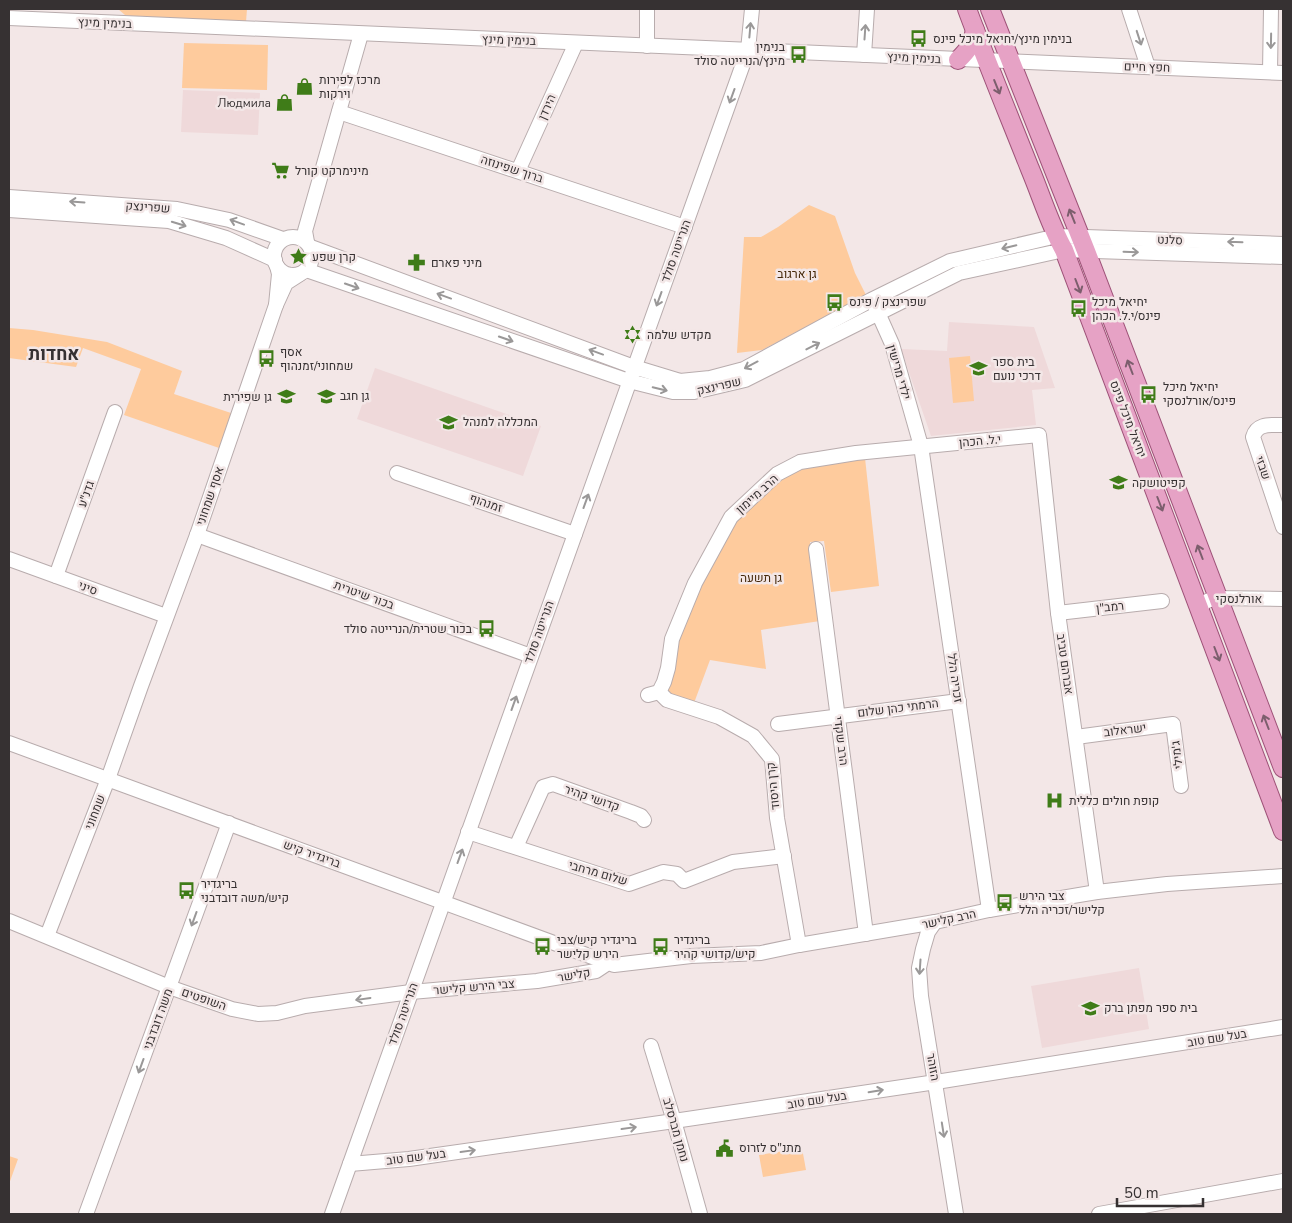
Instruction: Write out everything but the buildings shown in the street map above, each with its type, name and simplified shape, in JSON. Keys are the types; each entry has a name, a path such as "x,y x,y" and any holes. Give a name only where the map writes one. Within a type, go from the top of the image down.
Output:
{"main road":[{"name":"יחיאל מיכל פינס","path":"967,9 986,61 1060,243 1283,831"},
{"name":"יחיאל מיכל פינס","path":"990,9 1083,244 1283,768"},
{"path":"958,60 970,49 975,30"}],"street":[{"path":"646,46 647,9"},
{"name":"הנרייטה סולד","path":"332,1214 748,50 752,9"},
{"path":"864,55 867,9"},
{"path":"1129,9 1148,67"},
{"path":"1271,9 1277,73"},
{"name":"בנימין מינץ","path":"9,18 102,16 361,34 1010,62"},
{"path":"300,239 276,248 274,254 276,263 287,274 294,275 303,272 310,266 312,260 300,239 361,34"},
{"name":"הירדן","path":"518,172 576,43"},
{"name":"חפץ חיים","path":"1010,62 1277,73"},
{"name":"ברוך שפינוזה","path":"339,112 684,227"},
{"name":"שפרינצק","path":"9,197 177,209 230,220 300,239 634,366 680,381 710,378 744,369 871,300 950,261 1032,242 1060,243"},
{"name":"שפרינצק","path":"9,210 169,221 226,238 276,263"},
{"path":"1032,242 1042,236 1047,222 1047,210"},
{"name":"סלנט","path":"1060,243 1283,257"},
{"name":"שפרינצק","path":"303,272 629,381 673,392 694,392 745,380 959,273 1060,243"},
{"name":"סלנט","path":"1083,244 1283,244"},
{"name":"אסף שמחוני","path":"276,263 279,274 276,305"},
{"name":"אסף שמחוני","path":"141,686 197,535 276,305 286,283 303,272"},
{"name":"ילדי מרישין","path":"871,300 879,313 892,344 921,446"},
{"name":"גדנ\"ע","path":"56,576 115,412"},
{"name":"שבזי","path":"1283,426 1261,426 1255,431 1253,437 1283,527"},
{"name":"י.ל. הכהן","path":"921,446 1039,435"},
{"name":"אברהם טביב","path":"1039,435 1058,613 1097,892"},
{"name":"הרב מיימון","path":"653,694 664,682 672,639 695,583 731,517 778,474 800,462 856,453 921,446"},
{"name":"זכריה הלל","path":"921,446 989,910"},
{"name":"זמנהוף","path":"397,473 575,534"},
{"name":"בכור שיטרית","path":"197,535 531,656"},
{"name":"הרב שקדי","path":"816,549 866,934"},
{"name":"סיני","path":"9,559 166,616"},
{"name":"אורלנסקי","path":"1200,609 1208,600 1218,597 1283,599"},
{"name":"רמב\"ן","path":"1058,613 1162,601"},
{"name":"שמחוני","path":"47,936 108,779 141,686"},
{"name":"קרן היסוד","path":"653,694 720,717 753,736 772,759 777,818 799,945"},
{"name":"הרמתי כהן שלום","path":"778,724 959,701"},
{"name":"ישראלוב","path":"1076,737 1173,724"},
{"name":"ג'מילי","path":"1173,724 1181,786"},
{"name":"בריגדיר קיש","path":"9,743 611,964"},
{"name":"קדושי קהיר","path":"516,847 543,787 553,784 631,812 641,816 644,820"},
{"name":"משה דובדבני","path":"86,1214 229,824"},
{"name":"שלום מרחבי","path":"468,832 629,884 663,872 677,874 684,881 733,862 784,856"},
{"name":"הרב קלישר","path":"611,964 691,956 761,953 935,922 989,910 1097,892 1167,884 1283,876"},
{"name":"השופטים","path":"9,921 169,987 232,1009 258,1014 276,1013 305,1006 411,992"},
{"name":"הזוהר","path":"935,922 928,932 919,968 921,996 956,1214"},
{"name":"קלישר","path":"537,982 596,971 611,964"},
{"name":"צבי הירש קלישר","path":"411,992 537,982"},
{"name":"בעל שם טוב","path":"350,1164 409,1159 674,1121 1283,1027"},
{"name":"נחמן מברסלב","path":"651,1046 700,1214"},
{"path":"1099,1214 1283,1181"}],"shaded area":[{"path":"183,90 260,93 258,135 181,132"},
{"name":"בית ספר דרכי נועם","path":"949,322 1034,327 1055,388 1032,390 1036,425 931,436 901,349 947,351"},
{"name":"המכללה למנהל","path":"375,368 541,426 523,476 357,419"},
{"name":"בית ספר מפתן ברק","path":"1139,968 1149,1029 1042,1048 1031,986"}],"green space":[{"path":"118,9 247,9 246,22 134,17 125,15"},
{"path":"184,43 268,45 267,90 182,88"},
{"name":"גן ארגוב","path":"809,205 835,216 855,273 866,295 762,350 737,353 744,237 761,237"},
{"path":"9,328 107,342 182,371 174,394 234,414 222,449 124,415 141,369 83,348 76,367 9,358"},
{"path":"970,356 974,401 953,403 949,358"},
{"name":"גן תשעה","path":"865,458 879,586 831,592 824,541 810,542 820,621 761,630 766,669 710,660 694,703 664,692 676,641 698,586 735,519 781,478 799,468"},
{"path":"802,1148 806,1170 763,1177 759,1155"},
{"path":"9,1156 18,1159 9,1184"}],"place":[{"name":"בנימין מינץ/יחיאל מיכל פינס","path":"919,39"},
{"name":"בנימין מינץ/הנרייטה סולד","path":"799,54"},
{"name":"מרכז לפירות וירקות","path":"305,87"},
{"name":"Людмила","path":"285,103"},
{"name":"מינימרקט קורל","path":"281,171"},
{"name":"קרן שפע","path":"298,257"},
{"name":"מיני פארם","path":"417,263"},
{"name":"שפרינצק / פינס","path":"835,302"},
{"name":"יחיאל מיכל פינס/י.ל. הכהן","path":"1078,309"},
{"name":"מקדש שלמה","path":"633,335"},
{"name":"אסף שמחוני/זמנהוף","path":"266,359"},
{"name":"בית ספר דרכי נועם","path":"979,369"},
{"name":"יחיאל מיכל פינס/אורלנסקי","path":"1149,394"},
{"name":"גן חגב","path":"326,396"},
{"name":"גן שפירית","path":"286,397"},
{"name":"המכללה למנהל","path":"449,422"},
{"name":"קפיטושקה","path":"1118,483"},
{"name":"בכור שטרית/הנרייטה סולד","path":"486,629"},
{"name":"קופת חולים כללית","path":"1055,801"},
{"name":"בריגדיר קיש/משה דובדבני","path":"187,891"},
{"name":"צבי הירש קלישר/זכריה הלל","path":"1005,903"},
{"name":"בריגדיר קיש/צבי הירש קלישר","path":"543,947"},
{"name":"בריגדיר קיש/קדושי קהיר","path":"660,947"},
{"name":"בית ספר מפתן ברק","path":"1090,1008"},
{"name":"מתנ\"ס לזרוס","path":"725,1148"}],"district":[{"name":"אחדות","path":"54,354"}]}
